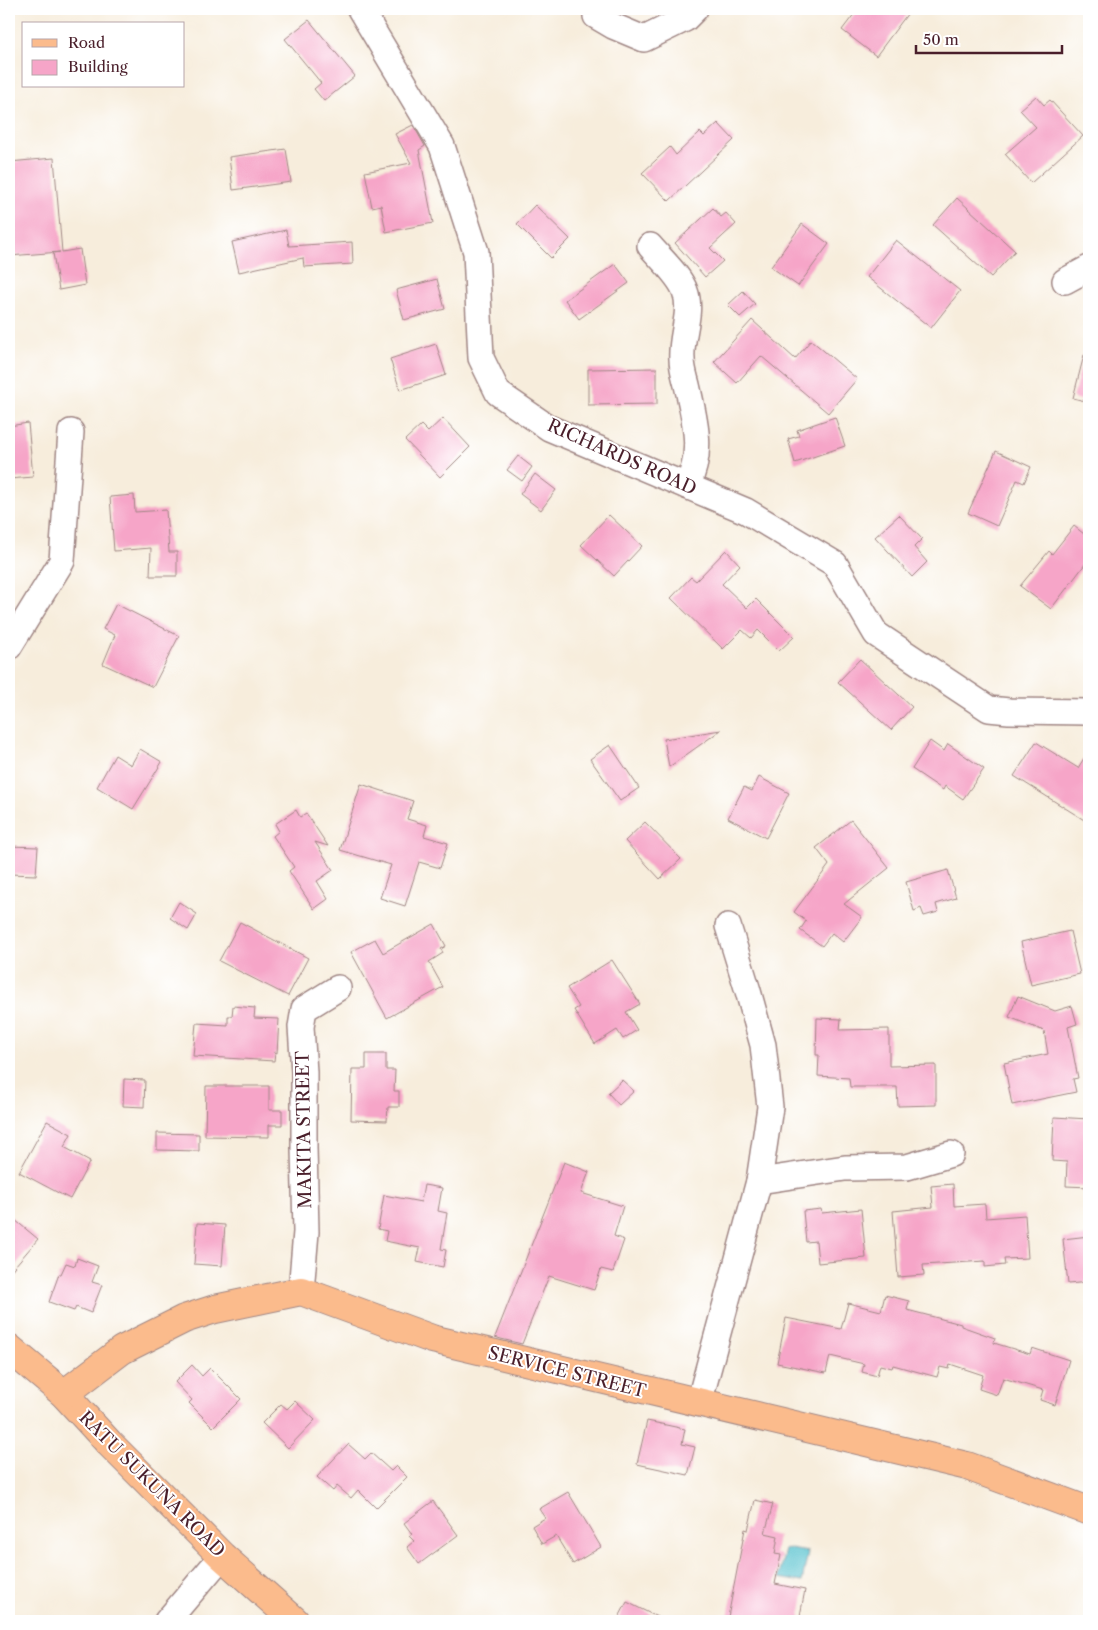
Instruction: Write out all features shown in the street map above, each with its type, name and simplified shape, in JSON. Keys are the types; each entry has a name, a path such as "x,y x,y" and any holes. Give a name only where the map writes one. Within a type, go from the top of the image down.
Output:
{"main road":[{"path":"64,1394 122,1350 184,1319 215,1309 301,1291"},
{"name":"SERVICE STREET","path":"301,1291 432,1339 699,1404 967,1466 1089,1511"},
{"name":"RATU SUKUNA ROAD","path":"9,1348 64,1394 109,1443 222,1556 296,1621"}],"street":[{"name":"RICHARDS ROAD","path":"360,9 442,146 476,252 481,358 498,393 549,428 746,511 835,564 876,634 988,709 1089,712"},
{"path":"596,16 613,26 644,39 685,19 695,9"},
{"path":"650,246 680,280 687,296 682,360 696,427 697,450 696,465 687,486"},
{"path":"1065,280 1089,268"},
{"path":"9,647 62,562 71,432"},
{"path":"699,1404 760,1181 770,1107 763,1045 728,926"},
{"name":"MAKITA STREET","path":"301,1291 306,1232 304,1072 301,1027 304,1009 338,988"},
{"path":"760,1181 846,1168 907,1167 951,1154"},
{"path":"167,1621 222,1556"}],"water":[{"path":"785,1548 808,1552 802,1582 779,1578"}],"building":[{"path":"858,9 911,9 876,56 842,30"},
{"path":"309,20 355,76 324,101 314,89 321,83 285,39"},
{"path":"1036,96 1044,105 1050,100 1083,136 1031,183 1005,154 1036,127 1020,110"},
{"path":"718,123 734,140 669,201 642,173 670,147 676,155 700,132 704,136"},
{"path":"413,125 425,146 419,150 433,223 386,232 381,205 372,207 365,172 411,163 395,134"},
{"path":"286,149 291,182 233,190 229,157"},
{"path":"54,158 62,252 80,249 85,285 59,290 53,253 60,252 9,256 9,162"},
{"path":"957,198 1015,251 991,277 933,225"},
{"path":"535,205 570,239 551,258 517,224"},
{"path":"713,208 721,217 726,213 736,224 710,248 723,261 705,277 675,243"},
{"path":"802,224 829,244 798,286 771,267"},
{"path":"286,230 289,246 352,242 353,264 304,267 303,258 239,272 232,242"},
{"path":"896,240 960,291 931,328 867,277"},
{"path":"615,264 629,283 579,319 565,300"},
{"path":"437,279 445,309 404,320 396,290"},
{"path":"743,291 755,304 740,317 728,305"},
{"path":"752,320 795,359 811,340 857,379 828,413 761,356 737,383 714,362"},
{"path":"436,344 446,375 400,390 390,359"},
{"path":"1084,355 1089,355 1089,402 1073,398"},
{"path":"657,368 657,404 588,405 588,369"},
{"path":"835,417 845,446 795,463 788,439 799,436 797,430"},
{"path":"443,418 470,447 440,477 405,440 421,425 428,432"},
{"path":"28,423 33,477 9,479 9,426"},
{"path":"996,451 1031,467 1024,483 1017,480 997,526 968,513"},
{"path":"518,456 532,467 522,481 507,470"},
{"path":"535,474 556,490 541,510 520,494"},
{"path":"134,495 135,512 166,510 169,552 177,552 177,576 150,576 151,548 114,551 110,497"},
{"path":"609,515 642,546 614,576 581,545"},
{"path":"899,515 922,539 914,547 927,562 912,577 875,537"},
{"path":"1074,526 1089,538 1089,559 1051,609 1020,586 1049,551 1052,554"},
{"path":"726,550 740,565 722,584 747,608 756,599 794,637 779,651 758,630 751,638 742,630 723,649 671,598 691,577 696,581"},
{"path":"116,604 179,636 153,687 103,664 115,635 103,629"},
{"path":"860,659 912,707 891,730 838,682"},
{"path":"721,730 669,767 664,739"},
{"path":"930,741 944,751 948,744 984,769 963,799 945,786 943,790 912,769"},
{"path":"1036,742 1078,768 1089,750 1089,823 1014,776"},
{"path":"610,745 639,788 620,801 590,759"},
{"path":"140,749 162,762 133,809 97,787 115,755 131,765"},
{"path":"759,777 789,793 766,838 728,818 744,787 752,791"},
{"path":"361,784 413,801 407,819 427,825 424,836 448,843 440,868 419,862 405,906 380,898 391,865 340,850"},
{"path":"296,810 300,817 306,813 328,846 315,842 333,870 317,881 328,899 314,909 289,871 294,867 273,836 279,831 275,824"},
{"path":"851,820 889,868 844,904 862,917 843,942 832,933 822,946 800,930 806,921 794,912 829,865 816,848"},
{"path":"645,822 681,859 660,879 625,841"},
{"path":"9,846 38,847 36,875 9,874"},
{"path":"948,870 956,898 936,904 938,912 924,916 921,908 914,911 906,882"},
{"path":"179,902 197,914 188,930 170,918"},
{"path":"240,922 308,958 288,996 219,961"},
{"path":"434,924 446,946 441,949 443,953 429,962 443,987 387,1018 351,952 375,939 383,953"},
{"path":"1070,931 1080,974 1031,985 1021,942"},
{"path":"612,960 640,1004 626,1012 637,1030 623,1039 617,1030 595,1044 574,1010 579,1007 567,988"},
{"path":"1018,996 1055,1011 1072,1006 1077,1024 1068,1027 1078,1078 1073,1079 1076,1092 1012,1105 1004,1063 1048,1054 1044,1031 1009,1017"},
{"path":"233,1006 255,1008 254,1018 279,1019 277,1053 275,1052 274,1061 193,1056 196,1023 228,1025 228,1016 232,1016"},
{"path":"817,1018 841,1019 840,1030 889,1029 889,1066 936,1065 936,1105 898,1106 897,1087 850,1087 849,1078 818,1076 819,1055 816,1055"},
{"path":"366,1054 386,1054 386,1070 395,1070 394,1091 399,1091 399,1107 388,1107 387,1121 351,1120 352,1069 366,1069"},
{"path":"124,1079 145,1080 144,1107 123,1106"},
{"path":"622,1080 634,1091 619,1105 608,1093"},
{"path":"206,1086 269,1086 269,1110 282,1110 282,1125 269,1125 269,1137 205,1136"},
{"path":"1054,1117 1089,1119 1089,1187 1066,1186 1067,1162 1052,1161"},
{"path":"47,1121 71,1134 64,1147 90,1161 70,1199 19,1172"},
{"path":"157,1133 199,1134 199,1151 157,1150"},
{"path":"564,1162 589,1172 581,1193 623,1206 614,1236 624,1240 613,1272 601,1269 594,1290 549,1276 522,1344 495,1337"},
{"path":"953,1184 954,1206 985,1204 986,1218 1025,1215 1028,1258 1004,1259 1005,1265 985,1267 985,1261 923,1265 924,1275 898,1277 893,1211 933,1207 931,1186"},
{"path":"424,1185 442,1188 438,1211 447,1213 441,1249 446,1250 443,1267 417,1262 420,1248 385,1241 387,1231 378,1229 384,1195 421,1202"},
{"path":"821,1209 822,1213 861,1209 866,1258 818,1263 816,1241 806,1242 803,1211"},
{"path":"9,1215 38,1239 9,1273"},
{"path":"197,1223 225,1225 222,1266 194,1264"},
{"path":"1089,1236 1089,1282 1068,1284 1063,1239"},
{"path":"77,1258 98,1266 92,1282 102,1285 91,1313 76,1307 74,1311 49,1302 59,1274 61,1274 66,1263 75,1266"},
{"path":"885,1295 909,1301 907,1310 961,1324 961,1326 995,1338 994,1343 1030,1354 1032,1348 1069,1360 1055,1405 1040,1400 1043,1390 1003,1378 997,1395 979,1389 983,1375 950,1364 949,1369 940,1367 937,1377 893,1365 892,1368 880,1365 877,1376 862,1372 864,1364 830,1356 826,1373 777,1363 786,1318 841,1329 848,1303 881,1311"},
{"path":"192,1365 202,1376 210,1368 241,1399 213,1427 189,1403 192,1400 175,1382"},
{"path":"295,1401 315,1420 288,1448 262,1423 281,1404 287,1409"},
{"path":"647,1421 685,1429 682,1444 695,1447 688,1475 637,1464"},
{"path":"348,1444 365,1459 371,1453 391,1471 396,1466 407,1477 376,1508 358,1490 351,1498 337,1486 333,1491 317,1477"},
{"path":"568,1492 601,1547 573,1564 556,1536 542,1544 532,1526 545,1518 539,1509"},
{"path":"755,1500 773,1504 765,1533 778,1536 775,1554 781,1555 775,1584 805,1590 799,1621 749,1621 728,1617 745,1529 748,1530"},
{"path":"433,1501 458,1535 419,1564 407,1547 414,1541 409,1536 412,1534 404,1523"},
{"path":"627,1602 665,1621 617,1621"}]}
